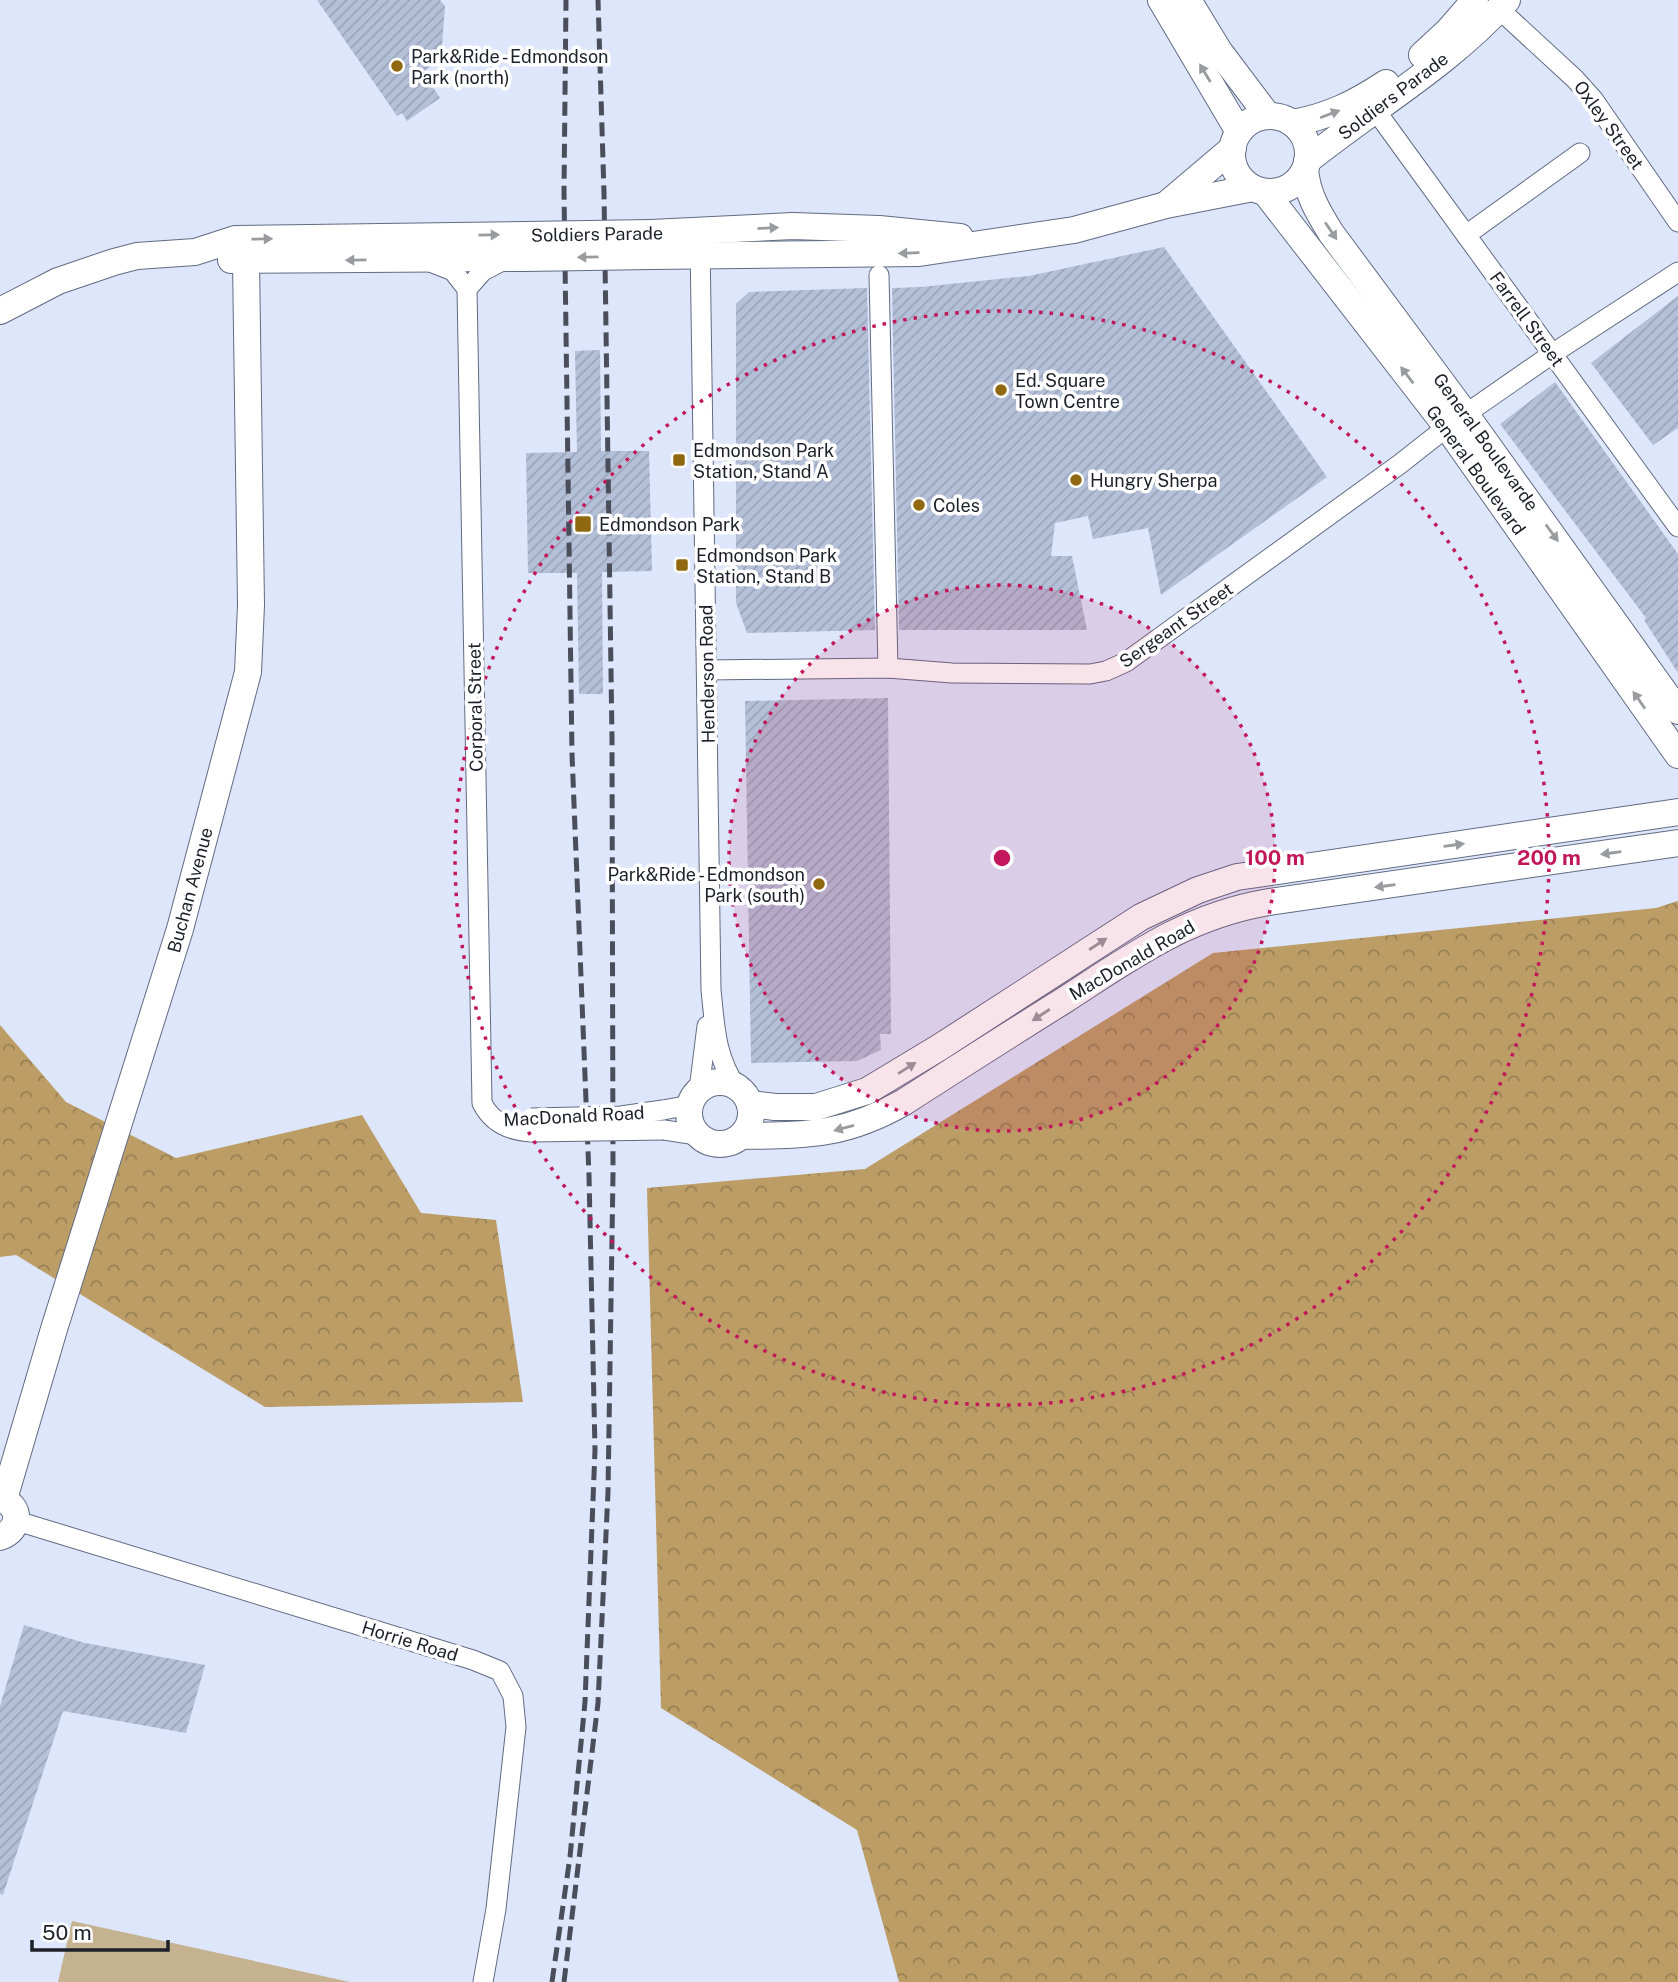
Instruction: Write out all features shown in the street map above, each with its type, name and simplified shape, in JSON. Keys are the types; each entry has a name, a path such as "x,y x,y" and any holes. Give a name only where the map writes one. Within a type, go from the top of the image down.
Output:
{"street":[{"path":"1161,0 1236,140"},
{"path":"1188,0 1219,51 1280,119 1305,140 1306,165 1298,179 1289,187 1277,191 1259,190 1244,181 1237,171 1233,160 1236,140 1245,125 1255,119 1280,119"},
{"name":"Soldiers Parade","path":"1280,119 1316,119 1365,98 1395,78 1427,50 1446,44 1481,6 1494,3"},
{"name":"Soldiers Parade","path":"1306,165 1417,82 1494,3"},
{"name":"Oxley Street","path":"1494,3 1593,99 1678,222"},
{"name":"Farrell Street","path":"1376,111 1678,527"},
{"name":"Soldiers Parade","path":"1166,205 1236,140"},
{"path":"1466,235 1580,153"},
{"name":"General Boulevarde","path":"1306,165 1307,188 1315,208 1457,421 1678,710"},
{"name":"Soldiers Parade","path":"195,252 235,261 424,260 519,251 700,244 919,253 1074,230 1166,205 1259,190"},
{"name":"General Boulevard","path":"1259,190 1457,421 1531,547 1678,755"},
{"name":"Soldiers Parade","path":"0,311 58,281 114,262 137,256 195,252 235,239 519,251"},
{"name":"Henderson Road","path":"700,244 711,990 719,1052 726,1073 743,1095"},
{"path":"424,260 453,271 467,289 483,271 519,251"},
{"name":"Buchan Avenue","path":"5,1514 54,1329 180,929 248,672 251,606 246,261"},
{"name":"Sergeant Street","path":"707,670 888,668 952,673 1090,674 1116,668 1552,354 1678,272"},
{"path":"879,275 888,668"},
{"name":"Corporal Street","path":"467,289 480,1084 482,1103 495,1120"},
{"name":"MacDonald Road","path":"743,1095 785,1108 816,1107 867,1091 940,1048 1141,917 1198,890 1237,877 1678,811"},
{"name":"MacDonald Road","path":"742,1136 821,1133 864,1122 904,1102 1145,948 1194,923 1242,907 1678,843"},
{"path":"1237,877 1242,907"},
{"name":"Henderson Road","path":"695,1098 711,990"},
{"path":"720,1082 743,1095 750,1121 742,1136 730,1143 716,1144 697,1135 691,1124 695,1098 709,1084 720,1082"},
{"name":"MacDonald Road","path":"664,1120 695,1098"},
{"name":"MacDonald Road","path":"495,1120 532,1125 621,1116 664,1120 697,1135"},
{"name":"Horrie Road","path":"5,1514 473,1660 499,1671 513,1696 516,1727 496,1909 483,1982"}],"green space":[{"path":"1678,901 1678,1982 899,1982 857,1830 661,1708 647,1188 865,1169 1213,953 1656,908"},
{"path":"0,1025 66,1102 176,1158 362,1115 421,1213 496,1220 523,1402 265,1407 16,1255 0,1257"}],"shaded area":[{"path":"72,1921 350,1982 58,1982"}],"building":[{"name":"Park&Ride - Edmondson Park (north)","path":"317,0 440,0 445,6 441,59 423,72 440,98 407,121 402,113 397,116"},
{"name":"Ed. Square Town Centre","path":"1164,247 1327,477 1161,595 1148,528 1093,539 1088,516 1055,523 1051,556 1072,556 1087,630 899,630 892,288 1029,276"},
{"path":"867,288 875,630 747,633 736,603 736,304 749,292"},
{"path":"1678,296 1678,428 1653,445 1591,363"},
{"path":"600,350 601,451 649,451 652,571 602,572 603,694 579,694 577,573 528,573 526,453 577,452 575,351"},
{"path":"1555,382 1678,554 1678,673 1644,620 1646,618 1500,424"},
{"name":"Park&Ride - Edmondson Park (south)","path":"888,698 891,1034 880,1034 881,1050 857,1061 751,1063 745,701"},
{"path":"24,1625 85,1643 205,1665 186,1733 63,1711 3,1895 0,1894 0,1706"}],"railway":[{"path":"552,1982 570,1857 585,1702 595,1450 589,1175 572,754 564,191 566,0"},
{"path":"564,1982 598,1703 608,1492 613,1174 612,739 604,193 598,0"}],"place":[{"name":"Park&Ride - Edmondson Park (north)","path":"397,66"},
{"name":"Ed. Square Town Centre","path":"1001,390"},
{"name":"Edmondson Park Station, Stand A","path":"679,460"},
{"name":"Hungry Sherpa","path":"1076,480"},
{"name":"Coles","path":"919,505"},
{"name":"Edmondson Park","path":"583,524"},
{"name":"Edmondson Park Station, Stand B","path":"682,565"},
{"name":"Park&Ride - Edmondson Park (south)","path":"819,884"}]}
